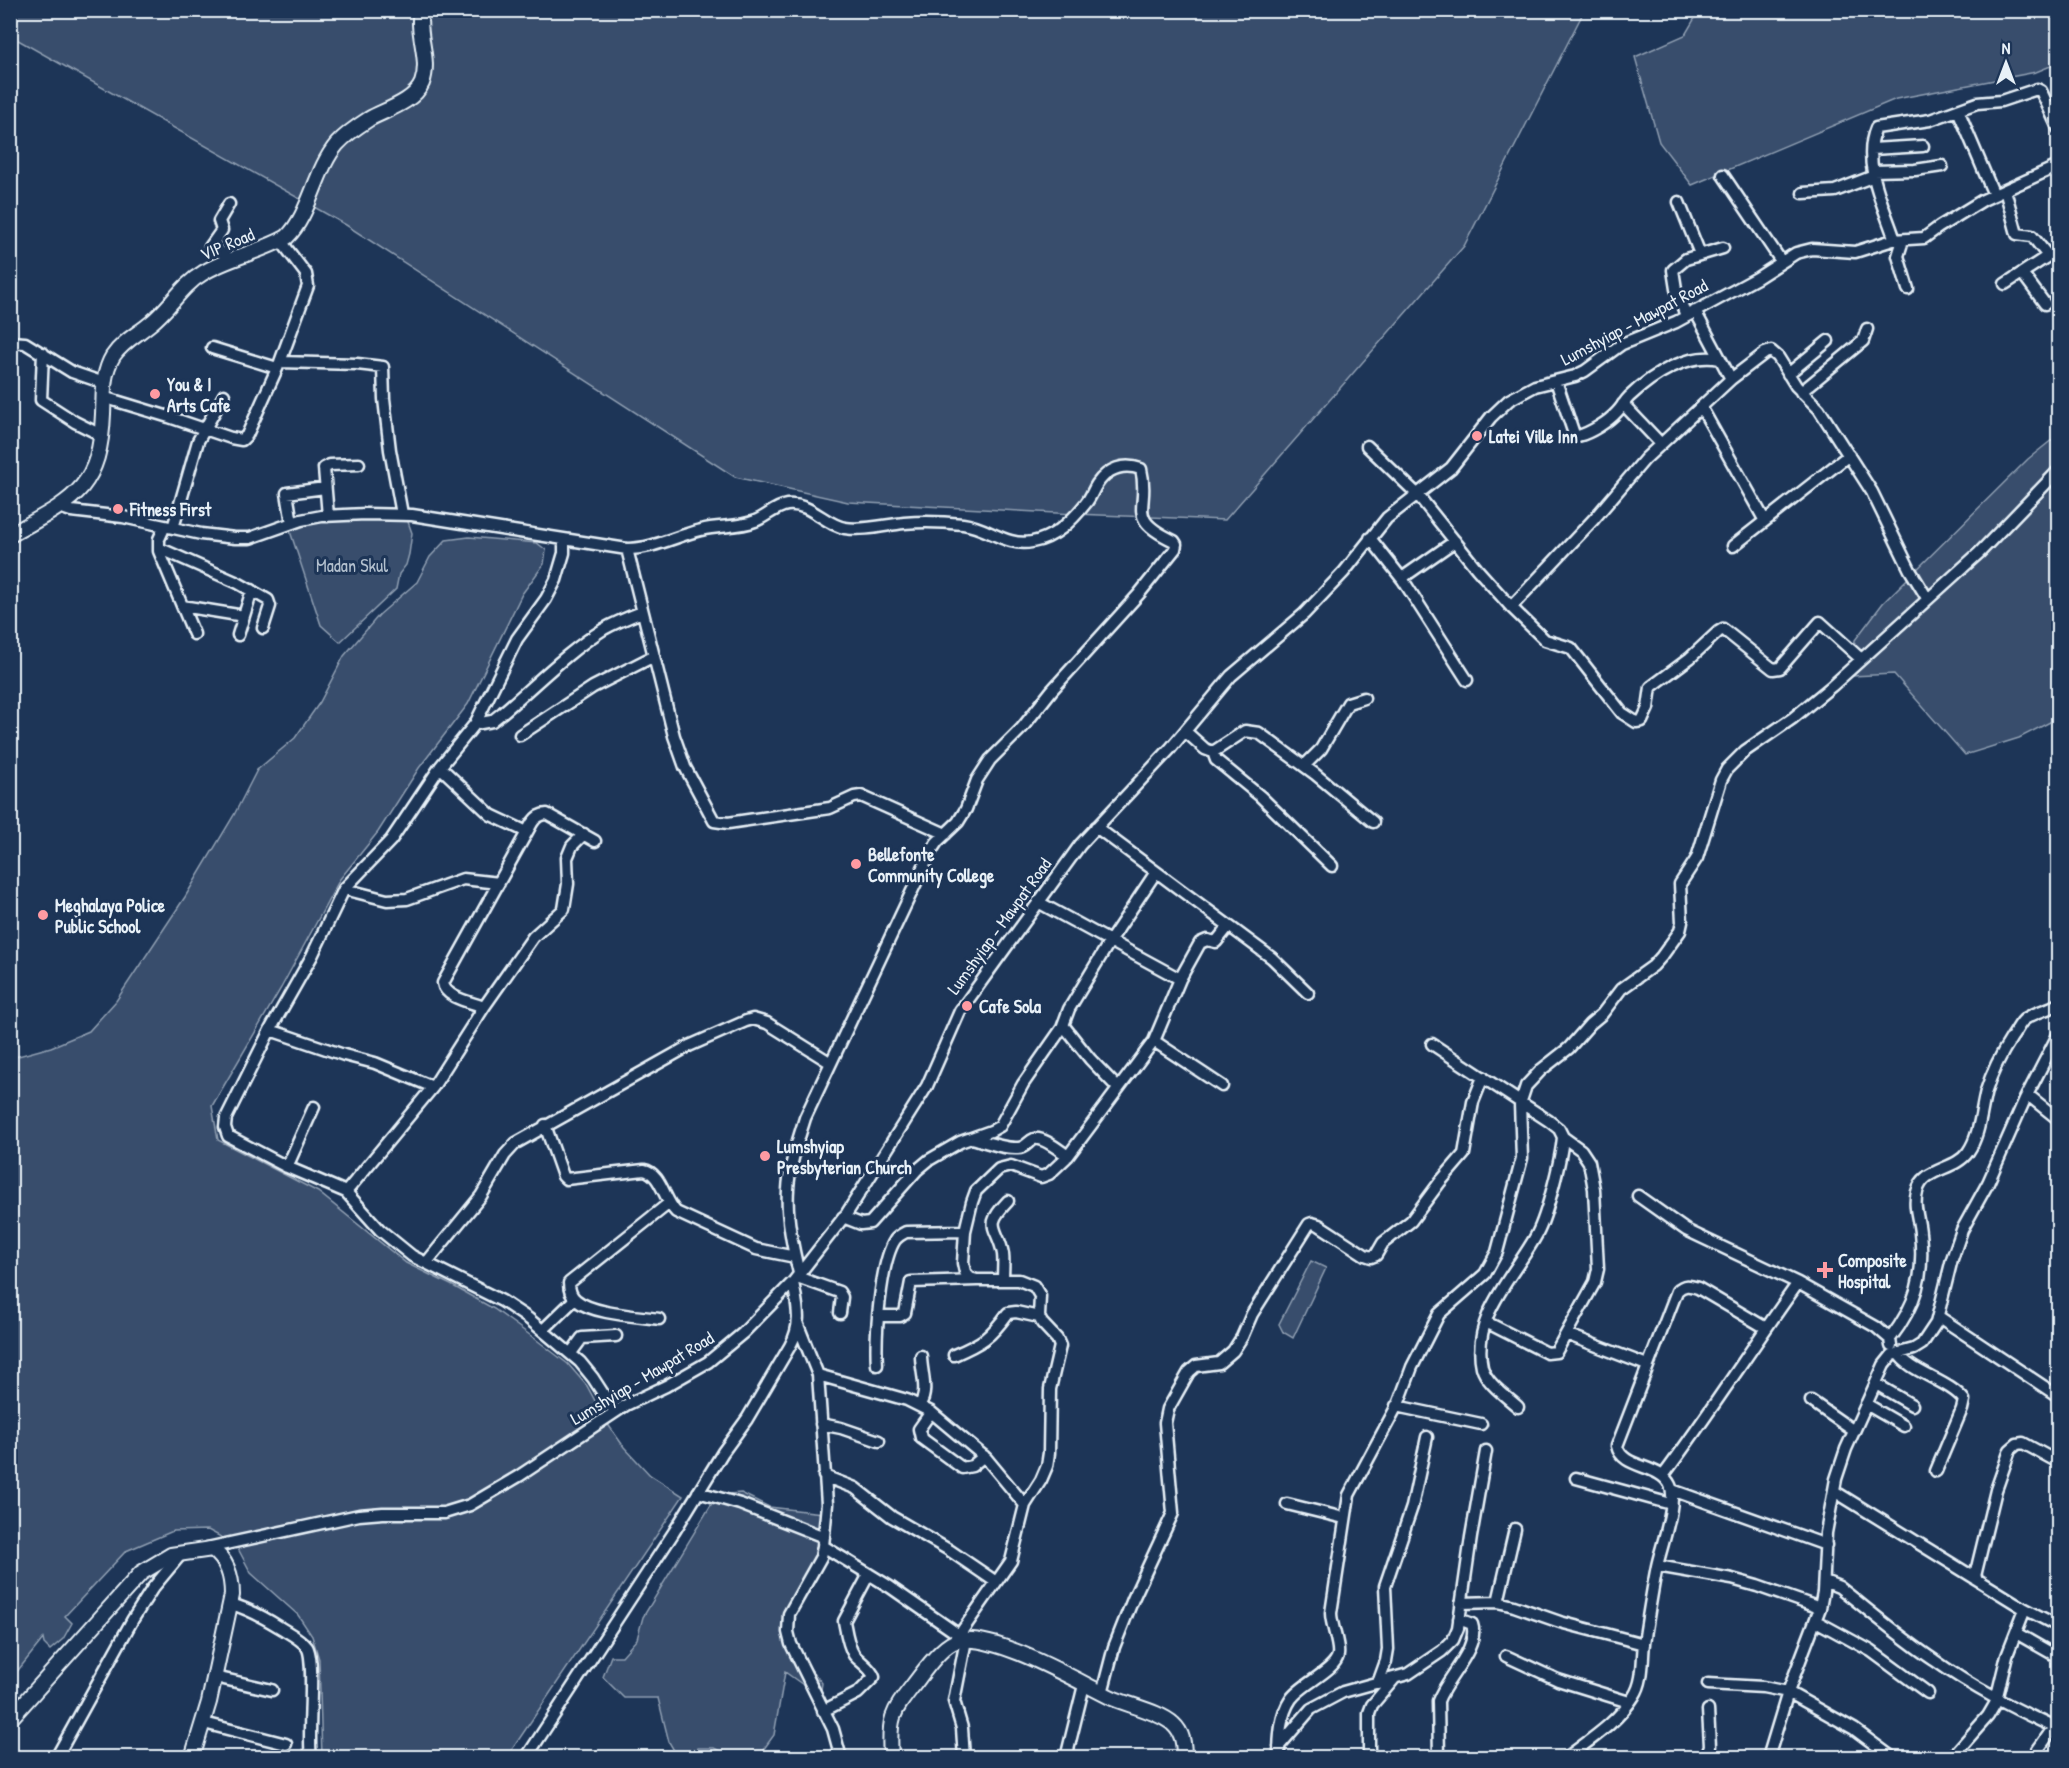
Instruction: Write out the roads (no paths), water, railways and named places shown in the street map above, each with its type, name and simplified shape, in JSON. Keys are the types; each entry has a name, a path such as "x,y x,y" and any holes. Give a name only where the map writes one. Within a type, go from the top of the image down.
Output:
{"street":[{"name":"VIP Road","path":"10,535 59,507 83,488 89,479 101,435 104,390 109,364 120,347 168,309 194,279 204,272 287,237 295,227 336,145 350,132 395,106 420,87 425,70 420,23 421,10"},
{"path":"1908,289 1898,256 1899,240 1873,173 1872,149 1874,132 1878,126 1922,122 1977,103 2001,101 2037,89 2041,91 2058,128"},
{"path":"1958,110 1994,195"},
{"path":"1872,149 1923,146"},
{"path":"1803,193 1835,191 1873,173 1942,166"},
{"name":"Lumshyiap - Mawpat Road","path":"10,1719 131,1582 163,1558 359,1515 433,1514 460,1509 519,1476 615,1412 708,1362 743,1333 796,1277 843,1217 927,1086 960,1011 1067,862 1096,827 1186,732 1231,676 1304,614 1344,572 1394,512 1450,468 1491,417 1509,400 1526,390 1585,371 1622,344 1657,331 1757,278 1781,261 1805,250 1855,252 1899,240 1923,238 1963,211 2058,166"},
{"path":"1723,175 1781,261"},
{"path":"2005,190 2017,234 2032,236 2053,254 2005,284"},
{"path":"1679,202 1700,254"},
{"path":"229,204 219,221 222,230 210,247 223,253 230,261"},
{"path":"10,342 25,343 104,390 204,429 242,440 247,435 279,365 308,280 281,241"},
{"path":"1723,248 1700,254 1680,263 1672,273 1690,313 1731,379"},
{"path":"2022,273 2045,304"},
{"path":"1801,392 1863,340 1867,329"},
{"path":"1788,374 1828,341"},
{"path":"212,348 279,365 357,364 383,367 388,440 402,514"},
{"path":"1511,607 1584,530 1640,464 1731,379 1768,351 1775,353 1801,392 1819,409 1849,455 1872,492 1910,570 1927,598"},
{"path":"43,353 41,400 75,422 101,435"},
{"path":"1556,381 1575,436 1585,434 1612,416 1645,384 1672,367 1701,357 1720,359"},
{"path":"194,634 159,548 159,539 169,527 204,429 224,395"},
{"path":"1623,404 1661,444"},
{"path":"1701,407 1765,522"},
{"path":"1367,446 1418,494 1511,607 1545,640 1571,648 1622,713 1636,722 1642,720 1647,714 1651,687 1690,658 1723,629 1773,669 1780,668 1821,622 1861,659"},
{"path":"1733,546 1849,455"},
{"path":"328,516 324,468 330,465 359,464"},
{"path":"59,507 71,511 123,517 213,536 250,538 292,523 328,516 402,514 627,549 647,548 704,529 747,523 787,505 805,508 833,524 846,528 863,529 915,522 961,524 979,527 1009,542 1034,542 1055,533 1068,524 1088,501 1098,482 1105,475 1118,467 1129,465 1140,469 1143,479 1144,519 1154,530 1176,544 1175,549 1138,594 1052,690 1022,728 990,760 977,780 966,809 958,822 931,851 804,1118 788,1191 795,1257 797,1334 770,1383 526,1758"},
{"path":"1279,1752 1279,1732 1290,1700 1334,1663 1338,1657 1339,1652 1331,1626 1330,1613 1349,1495 1396,1406 1412,1367 1439,1314 1485,1274 1497,1252 1522,1158 1520,1104 1526,1086 1533,1077 1569,1048 1602,1014 1621,989 1653,966 1680,931 1682,922 1680,884 1697,858 1721,780 1727,769 1745,751 1793,718 1861,659 2008,525 2058,471"},
{"path":"292,523 287,497 289,492 325,488"},
{"path":"1370,538 1402,578 1467,680"},
{"path":"564,540 564,553 556,580 546,599 517,639 475,724 440,767 391,840 344,889 312,957 270,1030 226,1118 225,1127 228,1136 288,1167 346,1192 364,1215 390,1240 412,1256 502,1301 543,1330 571,1353 593,1378 615,1412"},
{"path":"1402,578 1455,541"},
{"path":"159,548 252,590 270,603 263,627"},
{"path":"627,549 674,736 685,767 714,821 729,823 830,808 861,796 946,834"},
{"path":"238,635 252,590"},
{"path":"182,606 244,616"},
{"path":"475,724 492,721 594,635 642,612"},
{"path":"520,735 593,687 654,656"},
{"path":"1304,766 1321,749 1344,707 1352,701 1364,698"},
{"path":"1213,752 1245,731 1259,733 1304,766 1372,822"},
{"path":"1186,732 1205,749 1213,752 1216,760 1260,796 1332,866"},
{"path":"440,767 490,815 527,832"},
{"path":"483,1008 448,993 443,983 536,817 548,814 595,841"},
{"path":"1096,827 1272,958 1308,993"},
{"path":"346,1192 433,1087 483,1008 533,936 564,909 568,884 567,858 572,846 584,834"},
{"path":"843,1217 861,1224 870,1223 917,1170 929,1160 940,1152 1000,1126 1023,1084 1064,1025 1070,1009 1110,941 1156,873"},
{"path":"344,889 387,900 407,899 463,879 499,883"},
{"path":"1038,902 1180,979"},
{"path":"977,1280 970,1278 965,1272 963,1263 965,1231 976,1191 999,1169 1011,1166 1041,1177 1049,1174 1068,1156 1154,1041 1180,979 1200,943 1207,940 1216,942 1228,927"},
{"path":"1890,1339 1906,1318 1916,1292 1922,1257 1916,1200 1921,1181 1928,1175 1959,1163 1965,1156 1974,1142 1992,1073 2006,1048 2024,1019 2058,1004"},
{"path":"427,1262 481,1196 510,1148 545,1125 689,1046 753,1019 767,1023 831,1064"},
{"path":"1064,1025 1090,1059 1118,1088"},
{"path":"270,1030 375,1063 433,1087"},
{"path":"1768,1758 1788,1692 1820,1608 1829,1510 1836,1479 1854,1431 1884,1365 1895,1354 1914,1349 1922,1344 1939,1317 1955,1246 1988,1183 2058,1035"},
{"path":"1154,1041 1222,1086"},
{"path":"1432,1044 1559,1129 1563,1137 1581,1150 1589,1162 1594,1189 1598,1269 1596,1282 1556,1352 1546,1353 1486,1322"},
{"path":"1102,1693 1114,1647 1133,1599 1173,1513 1165,1423 1168,1409 1189,1372 1196,1366 1219,1363 1233,1351 1252,1314 1309,1224 1318,1225 1365,1256 1371,1257 1376,1255 1383,1243 1412,1221 1464,1154 1473,1102 1482,1077"},
{"path":"2028,1095 2058,1119"},
{"path":"288,1167 314,1107"},
{"path":"545,1125 566,1179 651,1171 668,1204 676,1212 756,1249 795,1257"},
{"path":"1518,1407 1482,1369 1482,1340 1494,1302 1542,1224 1563,1137"},
{"path":"971,1138 1016,1149 1026,1147 1032,1140 1037,1139 1068,1156"},
{"path":"1638,1196 1686,1230 1798,1283 1876,1327 1890,1339 1895,1354 1964,1400 1936,1472"},
{"path":"1003,1279 1003,1253 993,1223 998,1211 1008,1201"},
{"path":"658,1319 589,1307 575,1299 569,1289 569,1283 668,1204"},
{"path":"877,1365 876,1330 888,1257 894,1242 906,1232 965,1231"},
{"path":"796,1277 839,1292 842,1297 840,1312"},
{"path":"879,1316 900,1316 905,1313 911,1282 1019,1280 1034,1286 1040,1296 1039,1317 1060,1346 1050,1389 1050,1453 1047,1466 1025,1505 1011,1561 996,1582 961,1645 954,1701 962,1728 964,1758"},
{"path":"1663,1476 1708,1416 1798,1283"},
{"path":"1566,1758 1611,1723 1635,1695 1640,1682 1657,1566 1672,1491 1663,1476 1624,1458 1618,1452 1617,1446 1677,1291 1682,1286 1689,1285 1698,1288 1766,1328"},
{"path":"543,1330 575,1299"},
{"path":"954,1355 976,1346 993,1332 1008,1313 1016,1312 1039,1317"},
{"path":"1939,1317 2058,1396"},
{"path":"798,1324 818,1375 827,1504 824,1541 816,1568 789,1614 788,1623 791,1644 833,1729 841,1758"},
{"path":"1566,1334 1647,1365"},
{"path":"571,1353 582,1338 616,1336"},
{"path":"920,1404 924,1399 921,1356"},
{"path":"818,1375 920,1404 984,1456 1025,1505"},
{"path":"1876,1384 1912,1405"},
{"path":"1811,1401 1854,1431"},
{"path":"1866,1404 1904,1426"},
{"path":"1396,1406 1481,1424"},
{"path":"931,1412 919,1429 921,1438 962,1468 972,1466 984,1456"},
{"path":"821,1424 879,1441"},
{"path":"1378,1683 1388,1649 1385,1586 1412,1508 1427,1437"},
{"path":"1975,1576 1996,1490 2010,1450 2017,1444 2023,1443 2058,1462"},
{"path":"1279,1752 1311,1708 1343,1692 1408,1674 1442,1652 1453,1640 1459,1619 1486,1451"},
{"path":"824,1476 855,1488 892,1517 949,1550 996,1582"},
{"path":"1576,1478 1671,1504"},
{"path":"1672,1491 1826,1545"},
{"path":"1834,1491 2025,1609 2058,1626"},
{"path":"698,1492 740,1504 824,1541 961,1645"},
{"path":"1287,1504 1344,1518"},
{"path":"1498,1602 1515,1529"},
{"path":"192,1758 204,1724 231,1604 232,1584 226,1564 212,1549 203,1549"},
{"path":"56,1758 133,1618 152,1589 182,1553"},
{"path":"1657,1566 1713,1574 1820,1608"},
{"path":"824,1711 858,1693 874,1677 850,1648 844,1621 869,1574"},
{"path":"1824,1581 1839,1587 1933,1660 1997,1700 2056,1728 2032,1758"},
{"path":"1461,1602 1498,1602 1644,1644"},
{"path":"231,1604 246,1608 306,1645 311,1672 309,1730 311,1758"},
{"path":"1952,1758 1988,1716 1997,1700 1999,1682 2025,1609"},
{"path":"1439,1758 1436,1711 1438,1701 1441,1692 1467,1652 1475,1632 1472,1624 1459,1619"},
{"path":"1816,1621 1871,1651 1928,1693"},
{"path":"2016,1633 2058,1657"},
{"path":"891,1758 890,1728 893,1713 922,1672 937,1656 961,1645 1005,1647 1084,1685 1170,1721 1180,1732 1184,1758"},
{"path":"1506,1656 1558,1680 1629,1702"},
{"path":"214,1677 273,1690"},
{"path":"1369,1758 1371,1705 1395,1679"},
{"path":"1708,1684 1763,1687 1788,1692 1854,1729 1893,1758"},
{"path":"1066,1758 1084,1685"},
{"path":"1705,1758 1710,1746 1708,1710"},
{"path":"204,1724 286,1744"}],"place":[{"name":"You & I Arts Cafe","path":"155,394"},
{"name":"Latei Ville Inn","path":"1477,436"},
{"name":"Fitness First","path":"118,509"},
{"name":"Bellefonte Community College","path":"856,864"},
{"name":"Meghalaya Police Public School","path":"43,915"},
{"name":"Cafe Sola","path":"967,1006"},
{"name":"Lumshyiap Presbyterian Church","path":"765,1156"},
{"name":"Composite Hospital","path":"1825,1270"}],"park label":[{"name":"Madan Skul","path":"352,565"}]}
